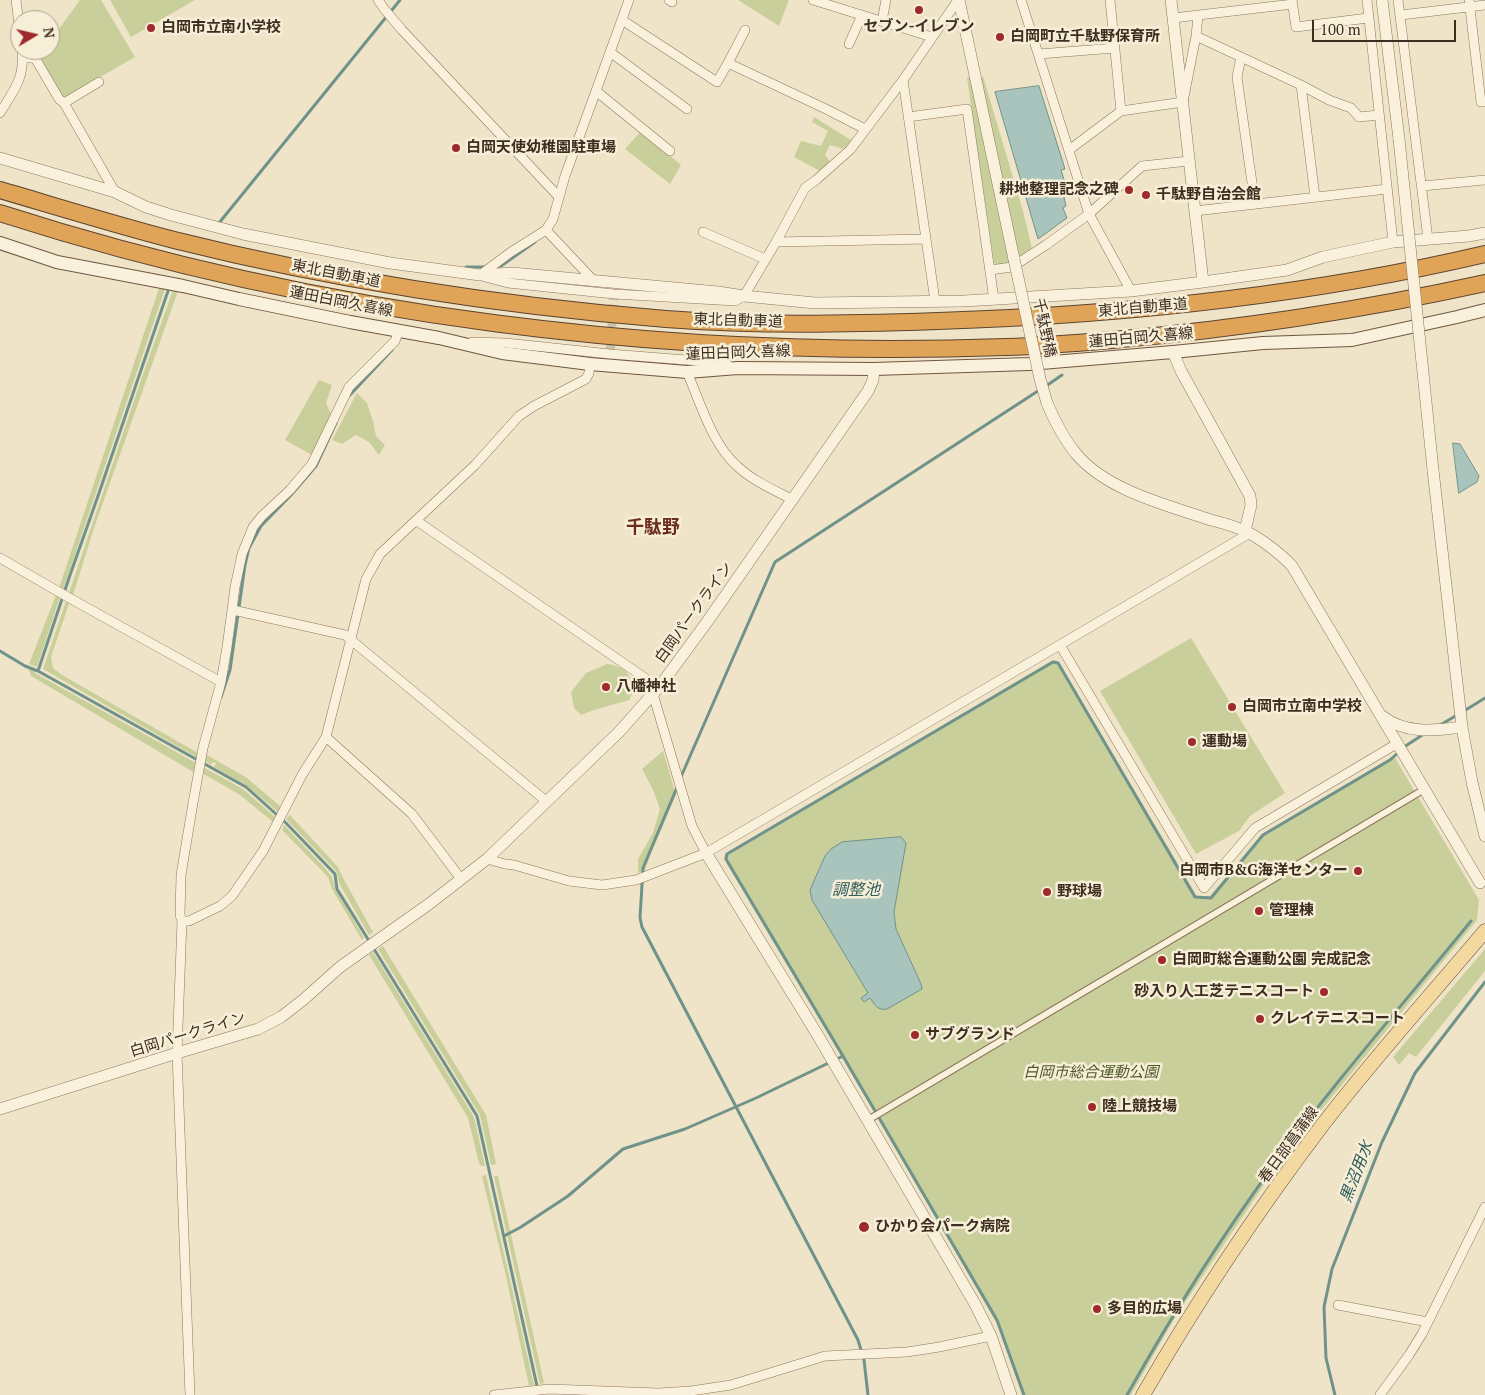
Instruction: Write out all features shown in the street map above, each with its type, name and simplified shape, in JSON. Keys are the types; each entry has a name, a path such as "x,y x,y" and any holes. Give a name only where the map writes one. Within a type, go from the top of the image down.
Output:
{"highway":[{"name":"東北自動車道","path":"0,190 175,240 262,260 363,279 466,296 579,310 669,319 755,323 873,324 996,319 1166,306 1263,295 1437,266 1485,254"},
{"name":"東北自動車道","path":"0,213 99,244 333,298 514,326 660,340 752,345 821,348 943,349 1010,347 1120,339 1197,332 1331,314 1485,283"}],"main road":[{"name":"蓮田白岡久喜線","path":"0,244 57,262 87,269 183,286 350,322 460,342 502,353 590,364 687,372 738,368 874,368 1029,364 1263,343 1352,340 1485,310"},
{"name":"春日部菖蒲線","path":"1144,1395 1203,1296 1272,1194 1324,1123 1485,931"}],"street":[{"path":"378,0 384,10 402,30 559,197"},
{"path":"480,275 511,252 546,230 553,218 596,90 629,0"},
{"path":"813,0 836,3 862,15 932,37"},
{"path":"882,21 886,0"},
{"path":"0,158 115,192 171,215 243,234 390,264 480,275 508,283 614,294 735,301 744,296 776,242 804,188 850,150 903,80 958,0"},
{"name":"千駄野橋","path":"958,0 990,140 1040,379 1047,403 1060,430 1078,456 1105,478 1151,500 1248,532 1279,553 1292,566 1480,883"},
{"path":"1022,0 1089,214 1131,291"},
{"path":"1110,0 1121,111"},
{"path":"1171,0 1203,282"},
{"path":"1366,0 1393,242"},
{"path":"1382,0 1462,727 1472,782 1485,836"},
{"path":"1398,0 1428,239"},
{"path":"1173,18 1293,2 1296,28 1368,18"},
{"path":"1401,15 1469,3 1485,5"},
{"path":"1469,3 1481,102 1485,102"},
{"path":"849,44 862,15"},
{"path":"1183,102 1198,16"},
{"path":"622,20 717,82 745,30"},
{"path":"1196,36 1330,100 1351,108 1359,117 1379,115"},
{"path":"1039,54 1116,48"},
{"path":"610,52 687,109"},
{"path":"1242,57 1237,77 1254,204"},
{"path":"0,113 20,80 22,60"},
{"path":"36,60 59,99 64,103 115,192"},
{"path":"728,63 826,108 865,129"},
{"path":"903,80 935,302"},
{"path":"64,103 99,82"},
{"path":"1301,85 1314,198"},
{"path":"596,90 670,151"},
{"path":"1069,150 1121,111 1183,102"},
{"path":"908,117 967,109 994,300"},
{"path":"990,270 1012,267 1089,214 1142,166 1189,161"},
{"path":"1422,186 1485,180"},
{"path":"1195,211 1387,190"},
{"path":"546,230 592,280"},
{"path":"703,232 765,259"},
{"path":"480,275 512,273 815,303 994,300 1131,291 1203,282 1287,270 1323,257 1393,242 1485,233"},
{"path":"776,242 926,239"},
{"path":"190,1395 177,1053 182,921 180,915 181,875 202,752 221,682 235,587 242,554 253,527 290,490 312,464 349,387 395,340 399,330"},
{"path":"460,342 506,343 712,362 738,368"},
{"path":"487,858 569,881 602,885 636,880 706,853 1060,646 1248,532 1250,496 1173,352"},
{"path":"182,921 189,922 220,906 232,896 263,851 302,775 326,737 366,579 380,554 475,465 519,416 534,406 586,379 590,364"},
{"name":"白岡パークライン","path":"0,1109 258,1029 281,1017 340,967 462,879 487,858 619,732 652,694 708,622 868,391 873,380 874,368"},
{"path":"687,372 710,427 723,451 736,466 755,480 793,500"},
{"path":"417,521 645,678 652,694 692,826 706,853 812,1025 975,1304 991,1336 1011,1395"},
{"path":"0,558 221,682"},
{"path":"233,610 345,635 546,801"},
{"path":"1060,646 1204,888 1255,828 1398,744"},
{"path":"1381,715 1388,721 1416,730 1442,730 1462,727"},
{"path":"326,737 412,814 462,879"},
{"path":"873,1117 1418,793"},
{"path":"1380,1395 1409,1355 1428,1322 1485,1207"},
{"path":"1338,1305 1428,1322"},
{"path":"494,1395 549,1389 659,1393 691,1392 731,1385 825,1356 907,1352 991,1336"}],"green space":[{"path":"80,0 101,0 135,57 66,97 61,98 41,60 60,60 60,27"},
{"path":"110,0 195,0 131,37"},
{"path":"738,0 789,0 779,26"},
{"path":"971,75 1010,263 997,265 994,263 967,78"},
{"path":"983,76 1032,248 1018,257 980,79"},
{"path":"814,117 851,140 842,149 830,145 825,155 830,162 820,171 794,157 801,141 821,146 828,131 812,122"},
{"path":"641,131 681,165 670,184 625,149"},
{"path":"159,288 165,289 63,590 59,588"},
{"path":"173,290 178,291 94,528 73,595 69,593"},
{"path":"319,380 332,385 326,403 331,414 312,455 285,440"},
{"path":"357,393 367,403 376,436 385,445 379,455 369,442 356,435 342,444 332,440"},
{"path":"56,595 60,597 37,667 29,664"},
{"path":"66,601 69,602 68,607 51,657 53,668 198,753 198,758 43,669"},
{"name":"運動場","path":"1191,638 1285,793 1250,816 1239,831 1196,854 1100,691"},
{"name":"白岡市総合運動公園","path":"1053,660 1058,662 1197,896 1210,896 1262,834 1390,758 1395,758 1479,900 1477,920 1282,1158 1174,1319 1131,1395 1022,1395 1000,1329 724,859 725,854"},
{"path":"607,664 623,669 629,675 634,691 629,700 581,715 574,708 571,692 586,673"},
{"path":"28,668 196,763 195,773 31,676"},
{"path":"663,751 676,795 645,870 638,873 638,859 653,833 660,809 654,792 642,769"},
{"path":"207,755 247,778 280,806 278,812 246,785 214,767 216,763 213,762 211,765 205,761"},
{"path":"203,767 243,789 275,817 273,822 240,795 202,773"},
{"path":"290,815 338,867 373,932 369,935 339,883 337,872 286,819"},
{"path":"284,825 332,877 335,887 364,938 362,940 332,889 328,877 282,830"},
{"path":"383,946 486,1115 496,1164 491,1165 480,1115 378,949"},
{"path":"1485,949 1485,971 1416,1057 1409,1053 1399,1065 1393,1057"},
{"path":"373,952 474,1117 485,1166 481,1166 479,1163 468,1118 369,955"},
{"path":"486,1175 534,1385 529,1386 506,1276 482,1176"},
{"path":"494,1176 498,1176 544,1383 540,1384"}],"water":[{"path":"1039,86 1065,169 1061,170 1069,195 1064,197 1066,206 1063,208 1067,218 1038,239 995,92"},
{"path":"1453,443 1460,444 1479,476 1477,482 1459,493"},
{"name":"調整池","path":"901,837 906,843 894,912 896,929 922,989 887,1009 881,1009 870,998 864,1002 861,998 868,993 812,900 810,890 825,856 831,849 842,842"}],"waterway":[{"path":"219,223 400,0"},
{"path":"496,266 501,266 535,242"},
{"path":"466,267 488,267"},
{"path":"168,291 38,671 246,787 286,823 335,874 337,889 477,1116 539,1395"},
{"path":"350,395 392,350"},
{"path":"1046,386 1062,375"},
{"path":"680,779 775,562 1041,389"},
{"path":"221,697 230,670 249,548 261,526 316,466 336,423"},
{"path":"0,651 25,666 38,671"},
{"path":"504,1236 568,1196 623,1149 685,1129 756,1098 843,1056 726,859 727,854 1053,662 1058,663 1195,897 1211,898 1263,835 1390,760 1407,745 1424,734"},
{"path":"1464,711 1485,698"},
{"path":"1440,725 1459,714"},
{"path":"678,785 643,868 640,918 642,927 858,1340 864,1360 868,1395"},
{"path":"1127,1395 1198,1277 1276,1162 1347,1070 1471,921"},
{"name":"黒沼用水","path":"1335,1395 1326,1358 1324,1307 1332,1269 1382,1142 1415,1073 1485,982"},
{"path":"843,1056 997,1320 1024,1395"}],"tunnel":[{"path":"610,354 614,294"}],"place":[{"name":"セブン-イレブン","path":"919,10"},
{"name":"白岡市立南小学校","path":"151,28"},
{"name":"白岡町立千駄野保育所","path":"1000,37"},
{"name":"白岡天使幼稚園駐車場","path":"456,148"},
{"name":"耕地整理記念之碑","path":"1129,190"},
{"name":"千駄野自治会館","path":"1146,195"},
{"name":"八幡神社","path":"606,687"},
{"name":"白岡市立南中学校","path":"1232,707"},
{"name":"運動場","path":"1192,742"},
{"name":"白岡市B&G海洋センター","path":"1358,871"},
{"name":"野球場","path":"1047,892"},
{"name":"管理棟","path":"1259,911"},
{"name":"白岡町総合運動公園 完成記念","path":"1162,960"},
{"name":"砂入り人工芝テニスコート","path":"1324,992"},
{"name":"クレイテニスコート","path":"1260,1019"},
{"name":"サブグランド","path":"915,1035"},
{"name":"陸上競技場","path":"1092,1107"},
{"name":"ひかり会パーク病院","path":"864,1227"},
{"name":"多目的広場","path":"1097,1309"}],"district":[{"name":"千駄野","path":"653,528"}]}
